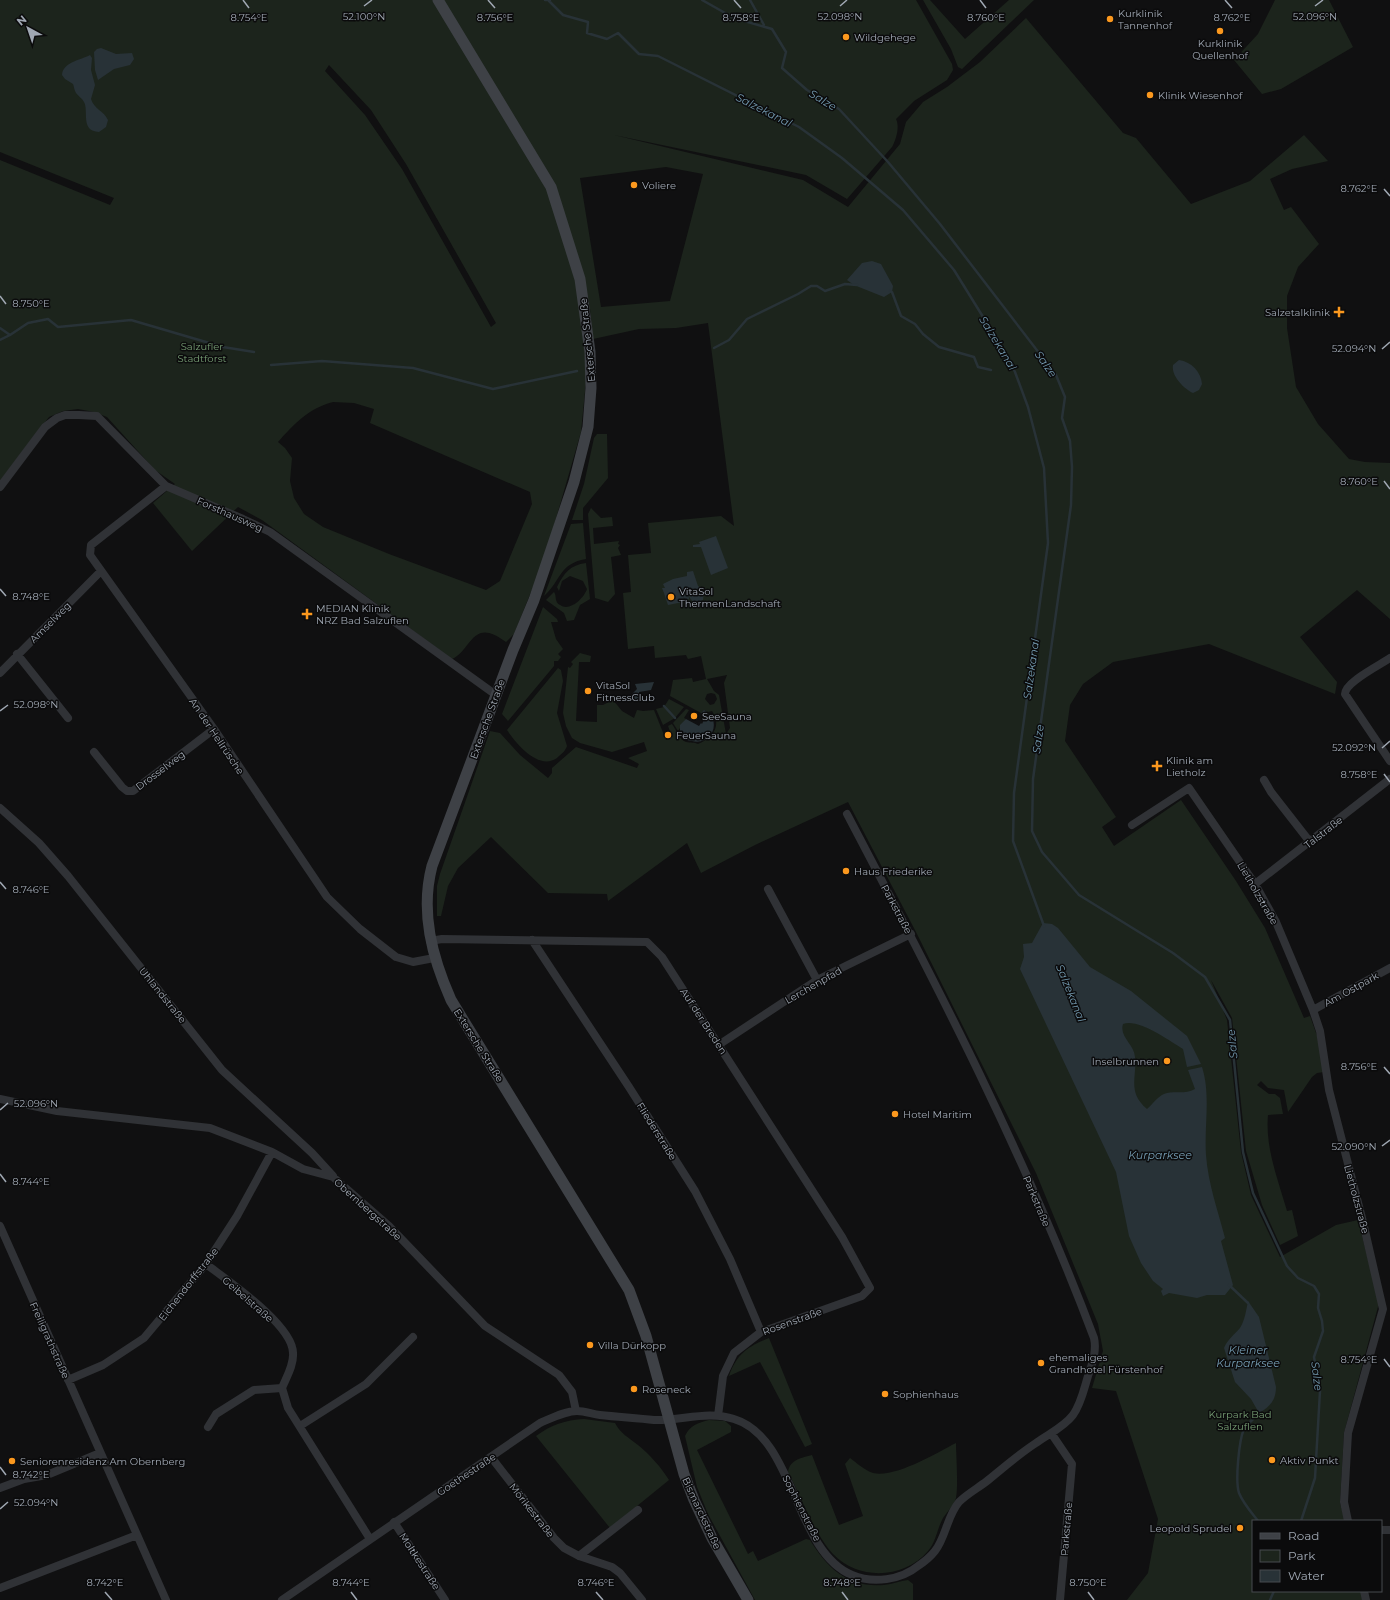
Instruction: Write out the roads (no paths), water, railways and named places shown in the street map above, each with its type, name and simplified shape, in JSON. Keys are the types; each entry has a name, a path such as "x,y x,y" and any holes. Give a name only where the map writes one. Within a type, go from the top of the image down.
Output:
{"main road":[{"name":"Extersche Straße","path":"438,0 551,187 580,279 590,352 591,388 588,427 574,482 534,600 496,695 431,872 427,915 430,941 434,958 451,1000 629,1290 646,1336 671,1420"},
{"name":"Bismarckstraße","path":"671,1420 684,1474 694,1500 712,1538 748,1600"}],"street":[{"name":"Forsthausweg","path":"0,487 45,427 56,418 65,415 79,414 97,416 166,486 270,532 496,695"},
{"name":"An der Hellrüsche","path":"166,486 91,546 90,555 214,730 327,897 360,929 396,957 413,962 434,958"},
{"name":"Amselweg","path":"0,673 17,654 101,571"},
{"path":"17,654 68,718"},
{"path":"1390,658 1347,687 1345,694 1390,761"},
{"name":"Drosselweg","path":"94,752 122,787 127,791 133,791 214,730"},
{"name":"Talstraße","path":"1255,884 1390,779"},
{"path":"1264,780 1271,792 1310,842"},
{"name":"Lietholzstraße","path":"1132,825 1189,788 1255,884 1276,922 1313,1010 1320,1031 1330,1090 1386,1308 1350,1426 1346,1447 1344,1502 1348,1520"},
{"name":"Uhlandstraße","path":"0,808 39,843 68,876 222,1070 312,1153 333,1176"},
{"name":"Parkstraße","path":"847,814 911,934 1021,1163 1094,1338 1095,1344 1093,1362 1079,1406 1072,1416 1051,1433 1072,1464 1060,1600"},
{"path":"768,889 817,980"},
{"name":"Lerchenpfad","path":"720,1044 817,980 911,934"},
{"name":"Auf der Breden","path":"430,941 442,939 646,942 662,957 720,1044 842,1237 870,1288"},
{"name":"Fliederstraße","path":"532,940 695,1190 730,1259 761,1332"},
{"name":"Am Ostpark","path":"1313,1010 1390,968"},
{"name":"Obernbergstraße","path":"0,1100 57,1111 210,1128 272,1152 303,1169 333,1176 389,1226 485,1326 559,1375 572,1392 576,1411"},
{"name":"Eichendorffstraße","path":"68,1380 103,1364 144,1338 206,1264 237,1216 272,1152"},
{"name":"Freiligrathstraße","path":"0,1226 166,1600"},
{"name":"Geibelstraße","path":"206,1264 265,1311 288,1336 293,1353 290,1369 282,1388"},
{"name":"Rosenstraße","path":"718,1416 721,1382 727,1364 734,1353 761,1332 862,1296 870,1288"},
{"path":"300,1426 366,1384 413,1337"},
{"path":"208,1427 216,1414 254,1390 282,1388 288,1408 370,1539"},
{"name":"Goethestraße","path":"282,1600 540,1423 562,1414 576,1411 620,1417 671,1420"},
{"name":"Sophienstraße","path":"671,1420 705,1415 736,1419 748,1424 765,1440 780,1464 811,1531 831,1561 852,1575 874,1580 890,1579 918,1567 936,1550 947,1522 960,1502 1035,1443 1051,1433"},
{"path":"0,1488 24,1479 47,1476 100,1453"},
{"name":"Mörikestraße","path":"491,1457 554,1538 564,1548 579,1556 612,1567 620,1574 642,1600"},
{"path":"579,1556 638,1510"},
{"name":"Moltkestraße","path":"394,1522 445,1600"},
{"path":"0,1588 137,1535"}],"water":[{"path":"101,48 116,54 132,53 134,59 130,65 114,69 98,80 95,70 94,52"},
{"path":"90,55 92,58 91,70 95,85 91,99 94,105 108,120 106,127 99,132 93,131 89,128 86,120 84,102 76,93 73,84 62,75 63,71 69,64"},
{"path":"872,261 881,264 893,286 892,292 884,297 854,285 847,280 862,263"},
{"path":"1179,360 1192,365 1200,375 1202,384 1199,390 1193,393 1189,391 1176,378 1173,365"},
{"path":"716,536 728,568 711,575 701,547 693,547 693,545 700,544 699,542"},
{"path":"693,571 698,586 704,591 703,600 700,602 695,602 691,600 688,592 689,599 686,600 683,597 685,601 668,605 662,588 665,588 663,584 673,579 687,576 687,572"},
{"path":"654,682 651,690 639,692 639,700 636,701 632,694 637,689 635,684"},
{"path":"704,710 710,714 713,720 714,726 710,736 699,742 690,741 682,737 680,733 680,725 686,719 699,726 701,723 702,724 706,716 701,713"},
{"name":"Kurparksee","path":"1043,923 1052,924 1058,928 1090,967 1131,991 1187,1036 1201,1064 1187,1067 1183,1049 1145,1027 1137,1024 1123,1024 1123,1033 1134,1052 1135,1057 1135,1091 1141,1103 1147,1109 1164,1094 1172,1092 1187,1092 1195,1089 1188,1070 1202,1067 1205,1078 1207,1100 1207,1165 1225,1238 1221,1241 1233,1285 1225,1295 1207,1295 1197,1298 1169,1293 1163,1296 1161,1291 1163,1289 1153,1281 1141,1263 1129,1236 1116,1172 1020,969 1024,957 1023,944 1032,943"},
{"name":"Kleiner Kurparksee","path":"1248,1301 1259,1317 1276,1387 1275,1396 1272,1403 1259,1413 1251,1399 1235,1382 1224,1348 1242,1325"}],"waterway":[{"name":"Salze","path":"545,0 550,0"},
{"name":"Salze","path":"702,0 734,18 772,29 786,52 782,68 807,90 839,109 888,162 940,224 1056,375 1065,397 1062,418 1070,441 1072,467 1071,505 1033,779 1032,831 1042,852 1079,895 1173,953 1205,977 1230,1020 1243,1152 1253,1193 1287,1266 1298,1278 1314,1286 1319,1294 1318,1308 1323,1331 1314,1357 1320,1391 1315,1478 1301,1520"},
{"path":"750,0 764,25"},
{"name":"Salzekanal","path":"549,1 563,15 588,22 587,33 607,39 618,33 639,54 658,56 799,127 842,158 903,210 954,270 1006,354 1015,372 1028,407 1044,468 1048,543 1014,793 1013,841 1044,926"},
{"path":"714,348 729,340 747,319 811,286 817,286 825,291 845,284 857,285"},
{"path":"890,291 892,292 901,316 915,324 923,334 939,347 974,357 978,367 991,370"},
{"path":"0,328 10,335 28,323 48,319 58,327 131,320 223,347 254,352"},
{"path":"0,340 10,335"},
{"path":"271,365 322,361 413,368 493,389 577,371"},
{"path":"664,706 675,718"},
{"name":"Salzekanal","path":"1229,1285 1248,1303"},
{"name":"Salzekanal","path":"1257,1520 1239,1493 1237,1479 1242,1434 1244,1429 1260,1410"},
{"name":"Salze","path":"1270,1600 1274,1592"}],"place":[{"name":"Kurklinik Tannenhof","path":"1110,19"},
{"name":"Kurklinik Quellenhof","path":"1220,31"},
{"name":"Wildgehege","path":"846,37"},
{"name":"Klinik Wiesenhof","path":"1150,95"},
{"name":"Voliere","path":"634,185"},
{"name":"Salzetalklinik","path":"1339,312"},
{"name":"VitaSol ThermenLandschaft","path":"671,597"},
{"name":"MEDIAN Klinik NRZ Bad Salzuflen","path":"307,614"},
{"name":"VitaSol FitnessClub","path":"588,691"},
{"name":"SeeSauna","path":"694,716"},
{"name":"FeuerSauna","path":"668,735"},
{"name":"Klinik am Lietholz","path":"1157,766"},
{"name":"Haus Friederike","path":"846,871"},
{"name":"Inselbrunnen","path":"1167,1061"},
{"name":"Hotel Maritim","path":"895,1114"},
{"name":"Villa Dürkopp","path":"590,1345"},
{"name":"ehemaliges Grandhotel Fürstenhof","path":"1041,1363"},
{"name":"Roseneck","path":"634,1389"},
{"name":"Sophienhaus","path":"885,1394"},
{"name":"Aktiv Punkt","path":"1272,1460"},
{"name":"Seniorenresidenz Am Obernberg","path":"12,1461"},
{"name":"Leopold Sprudel","path":"1240,1528"}],"park label":[{"name":"Salzufler Stadtforst","path":"202,352"},
{"name":"Kurpark Bad Salzuflen","path":"1240,1420"}]}
